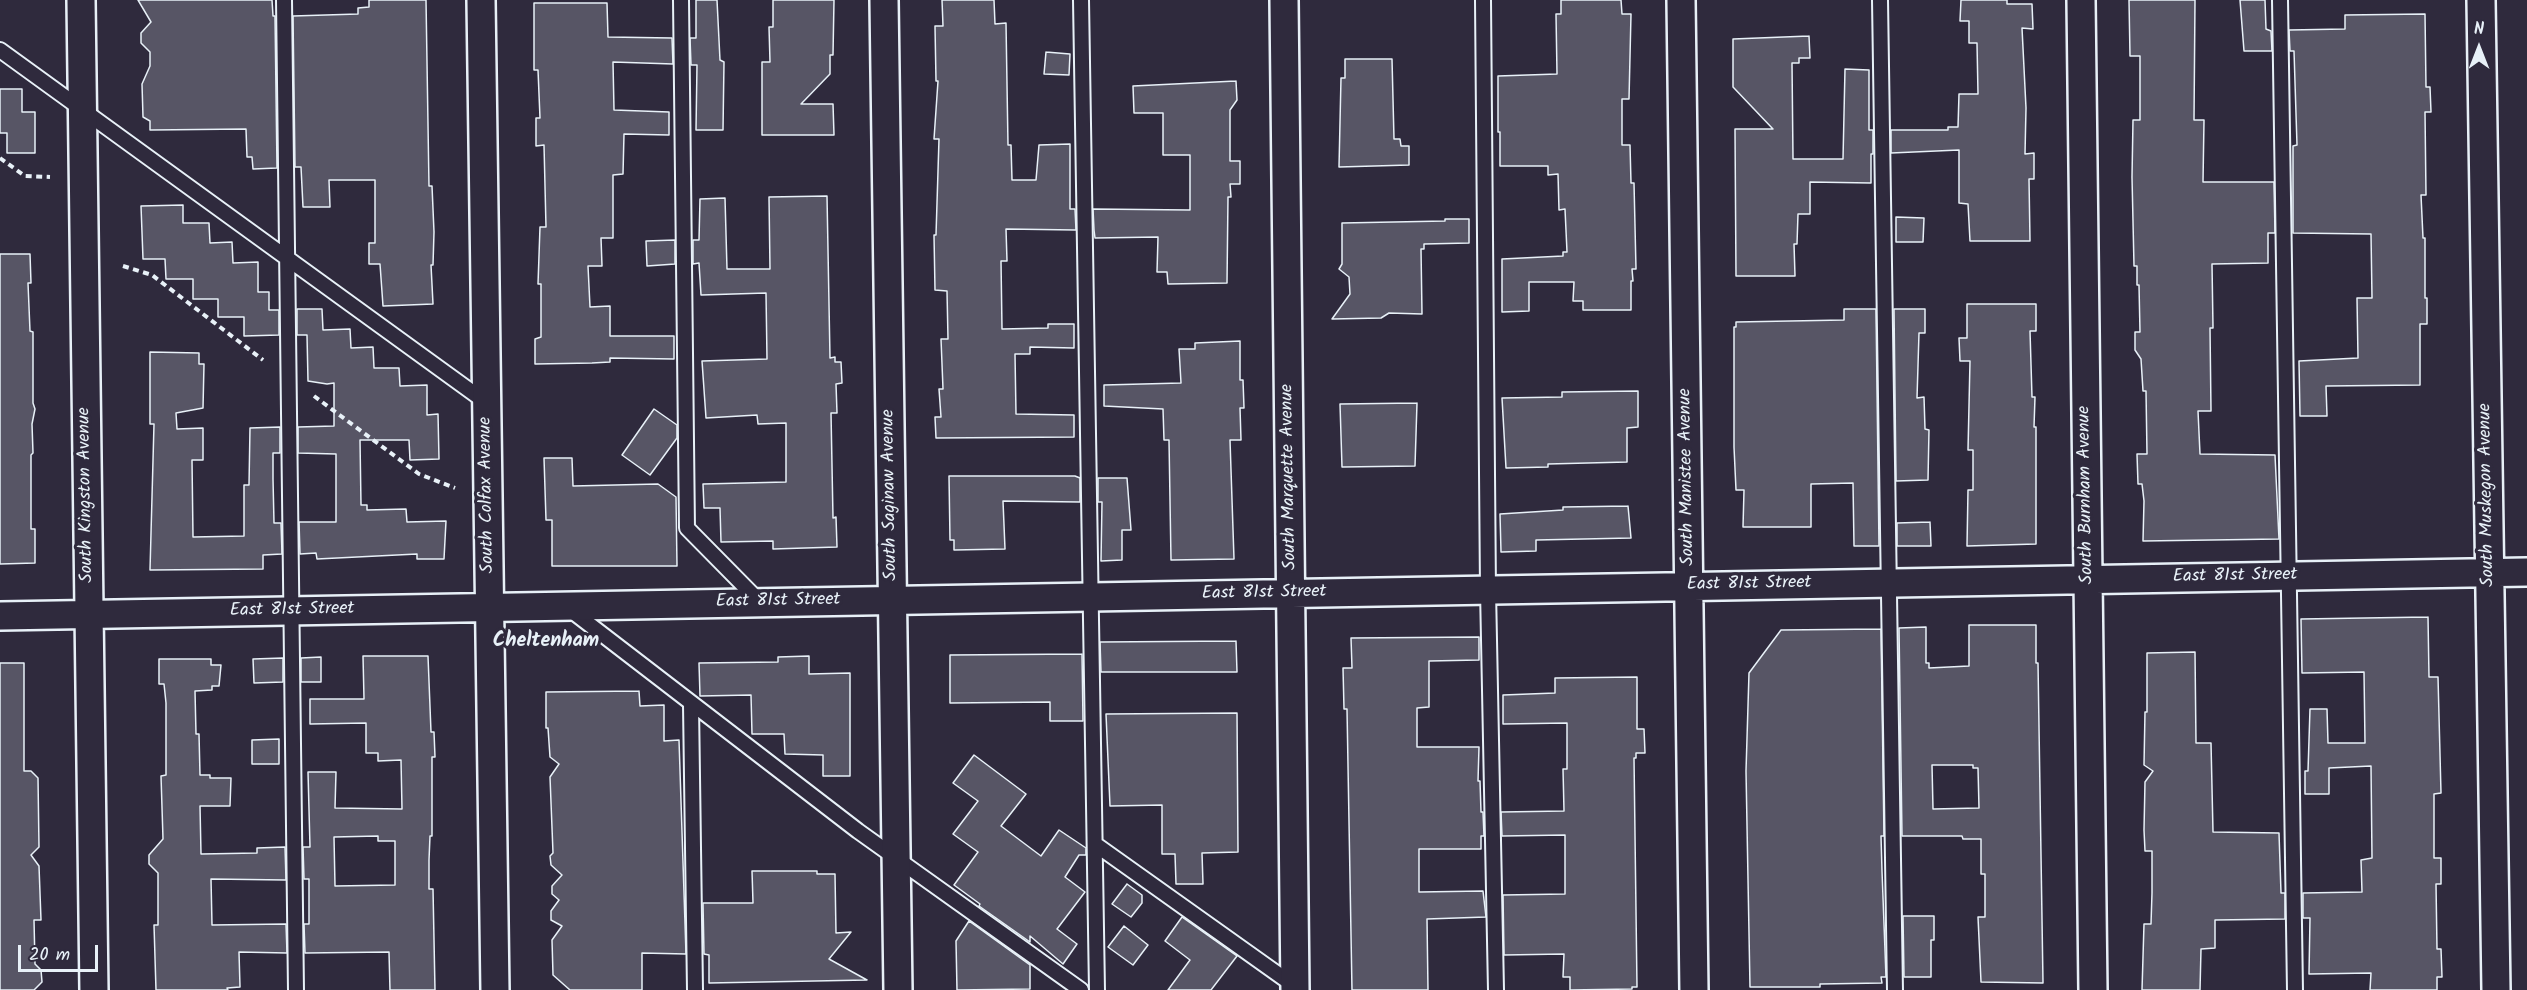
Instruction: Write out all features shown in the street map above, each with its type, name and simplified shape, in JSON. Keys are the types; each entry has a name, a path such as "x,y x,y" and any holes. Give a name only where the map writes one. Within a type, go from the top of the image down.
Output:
{"street":[{"name":"South Kingston Avenue","path":"81,0 94,990"},
{"name":"South Colfax Avenue","path":"481,0 495,990"},
{"name":"South Saginaw Avenue","path":"884,0 897,990"},
{"name":"South Marquette Avenue","path":"1284,0 1297,989"},
{"name":"South Manistee Avenue","path":"1681,0 1694,990"},
{"name":"South Burnham Avenue","path":"2081,0 2093,990"},
{"name":"South Muskegon Avenue","path":"2481,0 2496,990"},
{"name":"East 81st Street","path":"0,616 2527,572"}],"lane":[{"path":"284,0 297,990"},
{"path":"681,0 687,528 760,602"},
{"path":"1081,0 1097,990"},
{"path":"1483,0 1488,590 1496,990"},
{"path":"1880,0 1895,990"},
{"path":"2280,0 2295,990"},
{"path":"0,50 487,403"},
{"path":"565,606 691,705 896,858 1081,990"},
{"path":"691,705 695,990"},
{"path":"1095,844 1297,989"}],"path":[{"path":"0,158 25,176 50,177"},
{"path":"123,266 152,275 263,360"},
{"path":"314,396 419,474 455,488"}],"building":[{"path":"138,0 272,0 273,16 275,16 277,168 253,169 252,157 247,157 246,129 150,130 150,121 143,117 142,84 150,66 150,52 141,43 141,33 151,22"},
{"path":"369,0 426,0 429,186 432,186 434,232 433,265 431,265 433,304 383,306 380,264 369,264 369,243 375,243 375,180 329,180 330,207 303,207 301,167 295,167 293,16 358,14 358,8 369,7"},
{"path":"696,0 717,0 720,60 724,62 723,130 696,130 697,65 691,65 690,38 696,38"},
{"path":"773,0 834,0 833,55 830,55 830,74 801,104 833,104 834,135 762,135 762,62 770,62 769,27 773,27"},
{"path":"942,0 994,0 995,24 1006,23 1008,145 1011,145 1012,180 1036,180 1039,145 1070,144 1070,209 1075,209 1076,230 1006,229 1007,261 1001,261 1002,329 1048,328 1048,324 1074,324 1074,348 1030,347 1030,354 1015,354 1016,414 1074,415 1074,437 936,438 935,417 941,417 939,389 943,389 941,339 948,339 947,291 935,290 934,235 936,235 939,139 934,139 938,81 936,81 935,26 943,26"},
{"path":"1561,0 1621,0 1622,14 1631,14 1629,99 1622,99 1622,145 1630,145 1631,183 1634,183 1636,269 1632,269 1631,310 1583,310 1583,301 1573,301 1574,282 1529,282 1529,311 1502,312 1502,259 1563,256 1563,252 1567,252 1565,209 1559,210 1558,174 1548,175 1548,166 1500,166 1500,132 1498,132 1498,76 1557,74 1556,14 1561,14"},
{"path":"1961,0 2007,0 2007,4 2032,4 2033,29 2022,28 2026,108 2025,154 2034,153 2034,179 2029,179 2030,241 1970,241 1968,204 1959,203 1959,150 1891,153 1891,130 1948,130 1948,127 1958,127 1959,94 1978,94 1977,43 1969,43 1969,21 1960,21"},
{"path":"2129,0 2195,0 2194,120 2204,120 2203,182 2274,182 2275,233 2268,233 2268,263 2212,264 2211,411 2198,411 2200,454 2275,455 2279,539 2143,541 2144,501 2142,484 2138,484 2137,454 2147,454 2146,391 2143,391 2141,359 2135,350 2135,332 2140,332 2139,285 2137,285 2137,266 2134,266 2132,177 2133,120 2140,120 2140,56 2130,56"},
{"path":"2240,0 2265,0 2266,29 2271,31 2272,51 2244,51"},
{"path":"534,3 607,3 608,37 672,38 673,64 613,62 614,110 669,112 669,135 624,134 623,174 613,175 613,238 601,238 602,266 588,266 590,307 610,306 610,336 674,336 674,359 610,358 610,362 535,364 535,339 541,337 541,284 538,284 540,227 546,227 544,145 536,146 536,118 540,118 538,70 534,70"},
{"path":"2425,14 2426,87 2430,87 2431,112 2425,112 2426,195 2421,195 2423,238 2425,238 2427,324 2420,324 2420,385 2326,386 2327,416 2300,416 2299,361 2358,358 2357,298 2372,298 2371,234 2293,233 2293,146 2297,145 2294,51 2290,51 2289,30 2345,29 2345,15"},
{"path":"1809,36 1810,58 1799,58 1799,63 1792,63 1793,159 1843,159 1845,69 1869,70 1869,130 1873,130 1871,183 1810,182 1810,214 1798,214 1797,244 1794,244 1795,276 1736,276 1735,129 1773,129 1733,87 1733,39"},
{"path":"1046,52 1070,54 1069,75 1044,74"},
{"path":"1345,59 1392,59 1394,139 1400,139 1401,146 1409,146 1409,165 1339,167 1341,78 1345,78"},
{"path":"1236,81 1237,100 1230,110 1230,161 1240,161 1240,184 1230,184 1231,197 1228,197 1227,283 1168,284 1167,272 1157,272 1158,237 1095,238 1093,209 1190,210 1190,155 1163,155 1163,113 1134,113 1133,86"},
{"path":"0,89 22,89 22,112 35,112 35,153 7,153 7,133 0,133"},
{"path":"827,196 830,358 835,357 835,362 841,362 842,383 836,384 837,413 831,413 833,518 836,517 837,547 773,549 773,541 721,542 720,508 704,508 703,484 786,482 786,423 758,424 757,415 706,418 702,361 767,359 766,293 701,295 699,263 693,264 693,240 699,240 700,199 725,198 727,269 770,269 769,197"},
{"path":"183,205 183,223 209,223 210,243 232,242 233,263 258,262 258,292 269,292 269,310 279,310 279,335 244,336 244,317 218,317 218,299 193,299 193,279 166,279 165,259 143,259 141,206"},
{"path":"1896,217 1924,218 1923,242 1896,242"},
{"path":"1445,219 1469,219 1469,243 1424,244 1424,249 1421,249 1422,314 1389,313 1381,318 1332,319 1350,294 1349,277 1339,269 1342,264 1342,223 1445,221"},
{"path":"675,240 675,264 647,266 646,241"},
{"path":"0,254 30,254 31,283 28,283 30,331 33,332 33,403 35,409 32,424 31,529 35,529 35,563 0,564"},
{"path":"1967,304 2036,304 2036,331 2030,331 2032,397 2035,397 2034,427 2036,427 2036,544 1967,546 1968,490 1973,490 1973,450 1968,450 1970,361 1960,361 1959,338 1967,338"},
{"path":"297,309 322,309 323,330 350,329 351,348 373,347 374,368 399,368 400,386 427,385 427,415 438,414 439,459 410,460 409,440 360,440 361,505 367,505 367,510 406,509 407,522 446,521 444,559 417,559 417,554 317,559 316,553 300,554 299,522 336,522 336,454 298,453 298,427 334,426 334,383 308,381 307,335 297,335"},
{"path":"1844,309 1876,309 1879,546 1854,546 1853,483 1811,484 1811,527 1743,527 1744,490 1736,490 1734,447 1734,327 1736,327 1736,322 1844,320"},
{"path":"1894,309 1925,309 1925,333 1919,333 1917,398 1924,397 1925,429 1929,430 1928,480 1896,481"},
{"path":"1240,341 1240,380 1243,380 1244,408 1240,408 1241,440 1230,440 1234,559 1171,560 1169,440 1164,440 1163,409 1104,406 1104,385 1181,383 1179,349 1195,349 1195,343"},
{"path":"150,352 199,353 199,364 204,364 203,408 176,413 177,429 203,428 203,460 192,460 193,537 244,536 244,485 249,485 250,428 280,427 280,453 273,453 273,479 274,523 281,523 282,554 263,555 263,569 150,570 154,424 150,424"},
{"path":"1638,391 1638,427 1627,428 1627,462 1548,464 1548,467 1506,468 1502,398 1562,397 1562,392"},
{"path":"1417,403 1415,466 1342,467 1340,404"},
{"path":"654,409 677,425 677,438 650,475 622,455"},
{"path":"544,458 572,458 573,486 658,484 676,497 677,566 552,566 552,520 546,520"},
{"path":"949,476 1075,476 1080,478 1080,502 1003,501 1005,549 954,550 954,540 950,540"},
{"path":"1098,478 1127,478 1131,530 1122,530 1122,560 1101,561 1102,502 1098,502"},
{"path":"1628,506 1631,538 1536,540 1536,551 1501,552 1500,514 1563,510 1563,507"},
{"path":"1930,522 1931,546 1897,546 1897,523"},
{"path":"2428,617 2429,677 2438,677 2441,793 2434,794 2434,858 2441,858 2441,884 2436,884 2437,949 2441,949 2442,977 2437,977 2437,990 2370,990 2371,973 2309,974 2310,918 2303,918 2303,893 2362,892 2361,860 2372,858 2371,766 2329,768 2329,794 2305,794 2310,709 2327,709 2328,743 2365,743 2364,672 2302,673 2301,619"},
{"path":"1969,625 2036,625 2043,983 1981,982 1978,917 1985,917 1985,874 1981,874 1981,839 1963,839 1962,836 1902,836 1899,628 1926,627 1926,663 1929,663 1929,668 1969,666","holes":["1932,765 1973,765 1973,768 1978,768 1979,808 1933,809"]},
{"path":"1881,629 1884,836 1881,836 1886,977 1881,977 1882,983 1820,984 1820,987 1750,987 1746,771 1749,673 1781,630"},
{"path":"1479,637 1479,660 1429,661 1429,707 1417,708 1417,747 1479,747 1478,781 1480,781 1484,836 1481,836 1481,849 1419,849 1419,892 1483,891 1486,917 1427,919 1428,990 1352,990 1347,709 1344,709 1343,668 1352,668 1351,638"},
{"path":"1236,641 1237,672 1101,672 1100,642"},
{"path":"2195,652 2196,743 2211,743 2213,832 2279,833 2281,893 2285,893 2285,919 2215,920 2215,948 2201,949 2200,990 2142,990 2144,924 2151,924 2152,893 2152,851 2145,851 2144,830 2145,782 2153,771 2144,765 2147,653"},
{"path":"1082,654 1083,721 1050,721 1050,702 950,703 950,655"},
{"path":"363,656 428,656 431,732 434,732 435,757 432,757 429,889 433,889 435,990 390,990 389,952 305,953 304,924 309,924 309,879 304,879 303,847 310,847 308,772 336,772 335,808 402,809 401,760 378,761 378,753 366,753 366,723 310,724 310,699 364,699","holes":["378,836 378,841 395,841 395,885 335,886 334,837"]},
{"path":"809,656 809,674 850,673 850,776 823,776 823,755 785,754 784,734 752,734 751,695 700,696 699,663 778,662 778,657"},
{"path":"321,657 321,682 301,682 301,658"},
{"path":"283,658 283,682 254,683 253,659"},
{"path":"159,659 211,659 211,665 221,665 219,686 212,686 212,690 195,691 196,734 199,734 200,775 210,775 210,778 231,778 230,806 200,806 201,854 257,853 257,848 285,847 286,880 211,879 212,925 286,924 287,953 239,952 240,987 227,988 228,990 156,990 154,925 158,925 158,873 149,864 149,855 163,839 161,776 166,775 166,703 164,684 159,684"},
{"path":"0,663 24,663 24,771 31,771 38,778 39,847 31,855 39,866 41,920 34,920 35,964 41,970 42,982 34,990 0,990"},
{"path":"1637,677 1637,729 1644,729 1645,753 1636,753 1636,758 1634,758 1637,987 1570,990 1570,977 1563,977 1564,954 1504,955 1503,895 1565,894 1565,835 1502,836 1501,812 1564,811 1563,769 1567,769 1567,723 1503,724 1503,695 1555,693 1555,678"},
{"path":"639,691 640,706 664,705 664,741 679,740 686,954 642,953 642,990 570,990 553,975 552,940 562,926 551,920 551,911 559,900 552,894 552,886 562,875 551,865 550,856 553,853 550,777 559,764 550,757 548,728 546,728 546,692"},
{"path":"1237,713 1238,852 1202,853 1203,884 1176,884 1175,854 1162,854 1162,805 1110,806 1106,714"},
{"path":"279,739 279,764 252,764 252,740"},
{"path":"974,755 1026,794 1001,826 1041,856 1059,830 1086,848 1086,855 1079,855 1065,877 1085,892 1057,929 1077,944 1063,964 1030,936 1030,942 979,906 980,904 954,885 978,852 953,834 978,801 953,783"},
{"path":"752,871 817,871 817,874 835,874 836,933 851,932 829,959 867,980 709,983 709,955 704,954 703,903 753,903"},
{"path":"1127,884 1142,895 1142,903 1131,917 1112,904"},
{"path":"1903,916 1934,916 1934,940 1931,940 1931,977 1904,977"},
{"path":"1182,917 1237,956 1211,990 1168,990 1190,960 1165,941"},
{"path":"969,921 1030,965 1030,989 957,990 956,941"},
{"path":"1124,926 1148,945 1133,965 1108,947"}],"district":[{"name":"Cheltenham","path":"546,643"}]}
